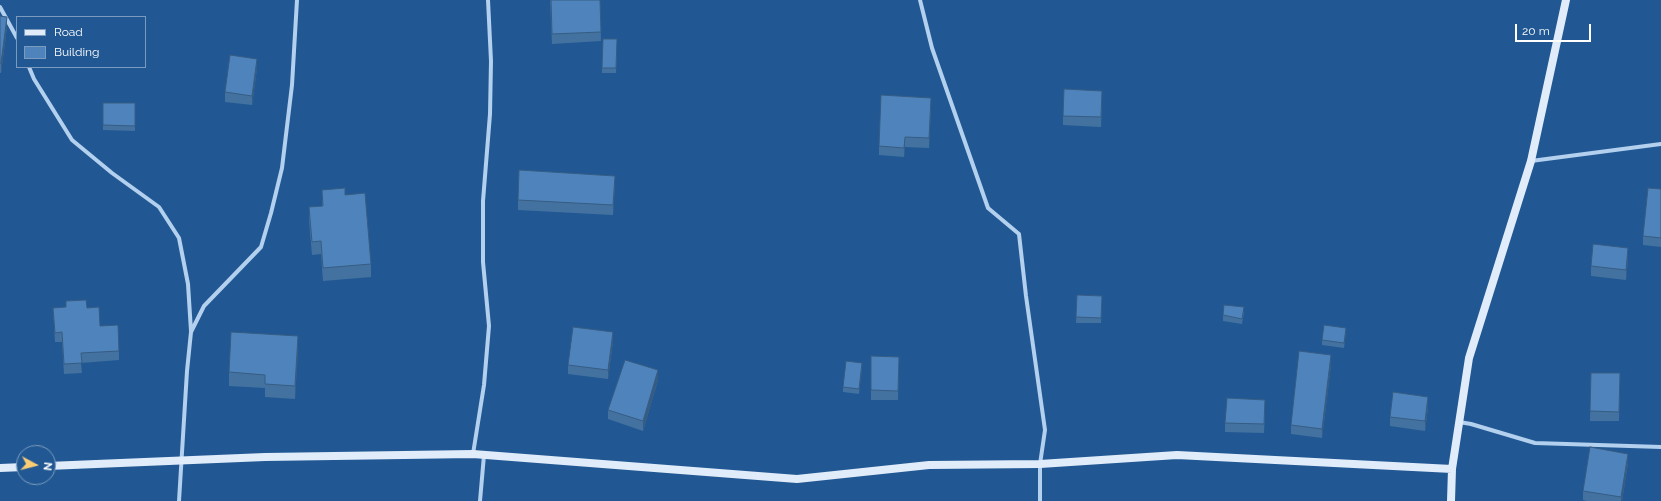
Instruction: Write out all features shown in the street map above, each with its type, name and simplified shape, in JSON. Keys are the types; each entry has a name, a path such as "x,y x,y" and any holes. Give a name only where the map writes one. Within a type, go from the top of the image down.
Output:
{"street":[{"path":"191,332 204,306 261,247 282,168 292,85 297,0"},
{"path":"473,454 484,386 489,326 483,262 483,202 490,114 491,61 488,0"},
{"path":"920,0 932,48 988,208 1019,234 1045,430 1040,464 1040,501"},
{"path":"1451,501 1452,469 1469,358 1531,161 1566,0"},
{"path":"0,7 16,36"},
{"path":"29,68 34,80 72,140 112,173 159,207 179,238 188,284 191,332 180,461 179,501"},
{"path":"1531,161 1661,144"},
{"path":"1458,422 1478,426 1535,443 1661,446"},
{"path":"56,466 264,457 473,454 797,479 929,465 1040,464 1177,455 1452,469"},
{"path":"480,501 484,455"},
{"path":"0,468 16,467"}],"building":[{"path":"551,0 600,0 601,32 552,34"},
{"path":"0,16 7,17 1,63 0,63"},
{"path":"603,39 617,39 616,68 602,68"},
{"path":"230,55 257,59 252,96 225,92"},
{"path":"1064,89 1102,91 1101,117 1063,116"},
{"path":"881,95 931,98 929,138 905,137 904,148 879,146"},
{"path":"103,103 135,103 135,126 103,125"},
{"path":"519,170 615,176 613,205 518,200"},
{"path":"345,188 345,195 365,193 371,264 323,268 321,241 312,242 309,207 323,206 322,190"},
{"path":"1648,188 1661,189 1661,238 1643,236"},
{"path":"1593,244 1628,248 1626,270 1591,266"},
{"path":"1077,295 1102,296 1101,318 1076,317"},
{"path":"86,300 87,308 99,307 100,326 118,325 119,351 81,353 82,363 64,364 62,332 55,333 53,308 66,307 66,301"},
{"path":"1224,305 1244,307 1242,319 1223,315"},
{"path":"1324,325 1346,328 1344,343 1322,340"},
{"path":"573,327 613,332 608,370 568,365"},
{"path":"231,332 298,336 295,386 265,384 265,375 229,372"},
{"path":"1299,351 1331,355 1322,429 1291,425"},
{"path":"871,356 899,357 898,391 871,390"},
{"path":"625,360 658,370 643,421 608,410"},
{"path":"846,361 862,363 859,389 843,387"},
{"path":"1591,373 1620,373 1619,412 1590,411"},
{"path":"1393,392 1428,397 1425,421 1390,417"},
{"path":"1227,398 1265,400 1264,424 1225,423"},
{"path":"1590,447 1628,454 1621,497 1583,491"}]}
